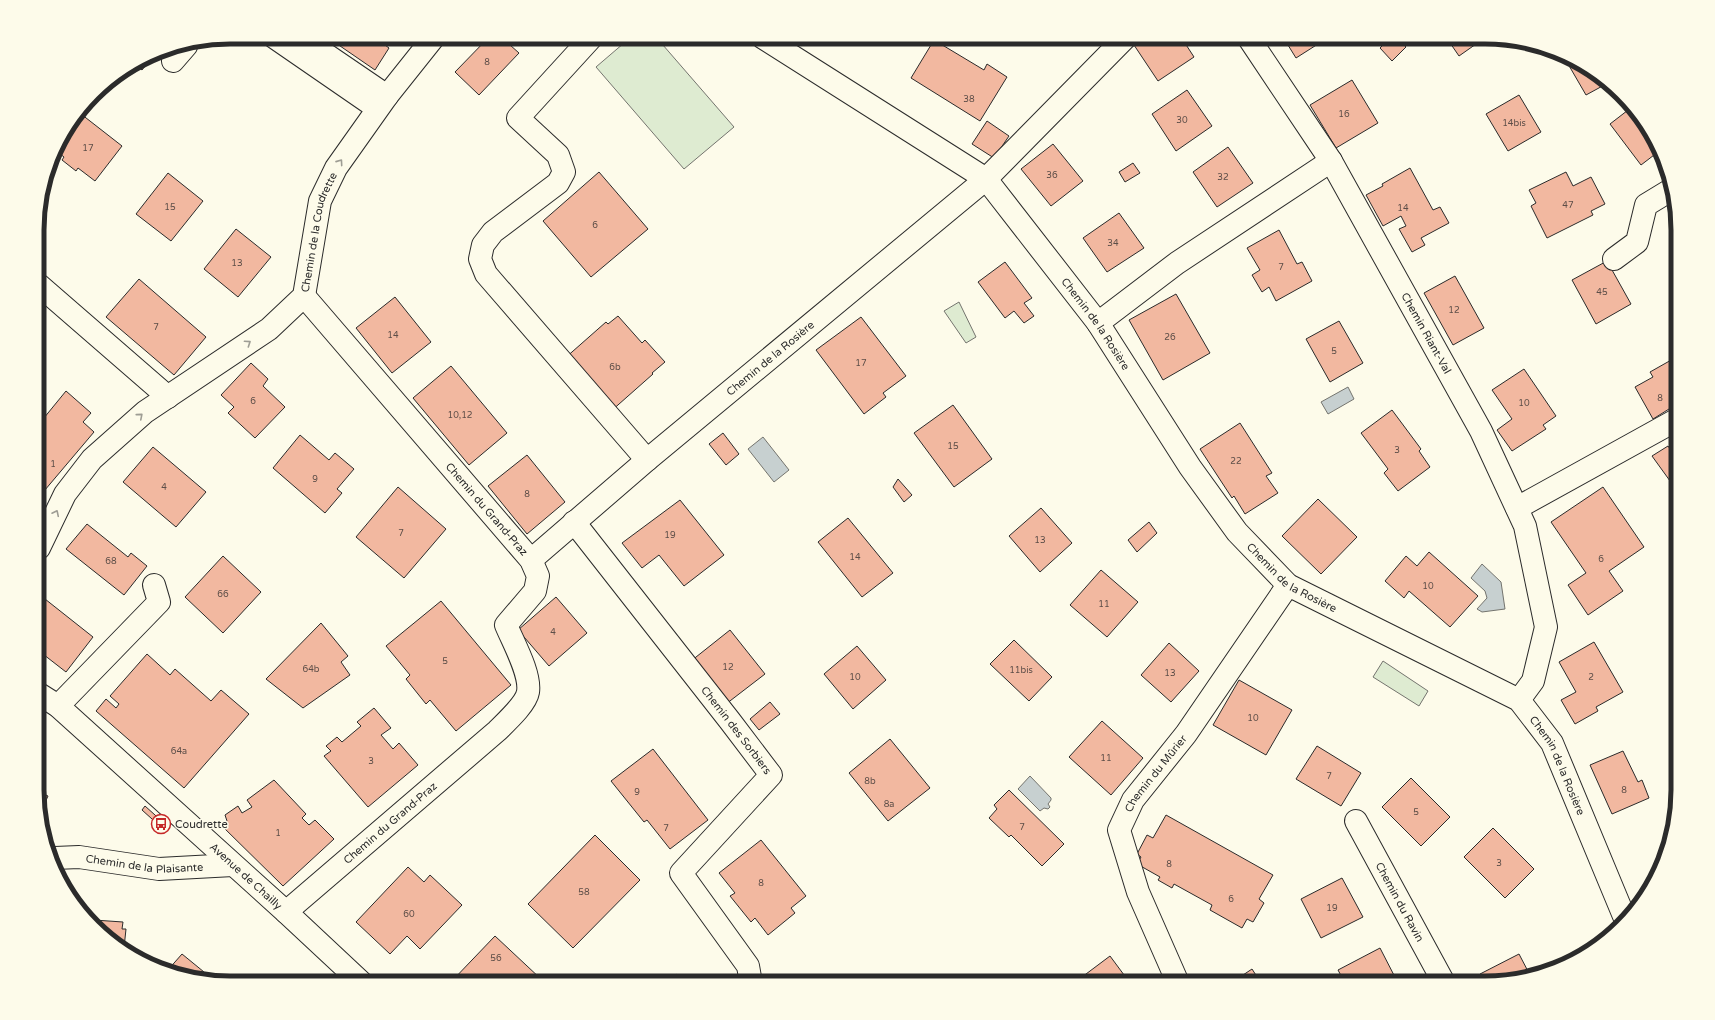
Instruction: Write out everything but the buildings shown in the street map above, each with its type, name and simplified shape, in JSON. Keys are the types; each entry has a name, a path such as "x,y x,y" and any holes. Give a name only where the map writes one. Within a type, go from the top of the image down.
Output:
{"street":[{"path":"286,44 382,102"},
{"path":"310,44 382,102"},
{"name":"Chemin de la Coudrette","path":"44,538 65,494 92,459 145,412 269,329 304,296 320,201 336,168 382,102 428,44"},
{"path":"586,44 518,118 558,155 564,172 558,183 493,232 483,245 480,259 486,274 647,460"},
{"name":"Chemin de la Rosière","path":"773,44 986,179 1098,323 1190,467 1237,532 1288,585 1520,700 1552,743 1623,915"},
{"name":"Chemin de la Rosière","path":"574,522 986,179 1119,44"},
{"name":"Chemin Riant-Val","path":"1253,44 1331,161 1481,431 1525,526 1546,627 1533,681 1520,700"},
{"path":"1098,323 1177,264 1331,161"},
{"path":"1614,259 1637,242 1646,204 1667,192"},
{"path":"44,289 168,397"},
{"name":"Chemin du Grand-Praz","path":"286,912 497,731 523,703 528,692 527,677 506,625 535,591 538,576 531,560 304,296"},
{"path":"1517,508 1671,423"},
{"path":"531,560 574,522"},
{"name":"Chemin des Sorbiers","path":"574,522 730,721 771,776 681,873 748,966 750,976"},
{"path":"58,706 159,602 154,585"},
{"name":"Chemin du Mûrier","path":"1175,976 1138,892 1119,830 1133,800 1186,734 1288,585"},
{"name":"Avenue de Chailly","path":"44,697 58,706 355,976"},
{"name":"Chemin du Ravin","path":"1356,821 1440,976"},
{"name":"Chemin de la Plaisante","path":"57,858 79,857 159,869 233,865"}],"green space":[{"path":"623,44 662,44 734,127 684,169 596,67"},
{"path":"959,302 976,337 966,343 944,311"},
{"path":"1383,661 1428,691 1419,706 1373,677"}],"shaded area":[{"path":"1348,387 1354,399 1328,414 1321,402"},
{"path":"763,437 789,470 774,482 748,449"},
{"path":"1482,564 1501,582 1505,609 1482,612 1477,609 1487,598 1485,591 1471,578"},
{"path":"1030,776 1051,798 1048,804 1050,807 1048,809 1044,808 1040,811 1018,789"}],"place":[{"name":"Coudrette","path":"161,824"}]}
